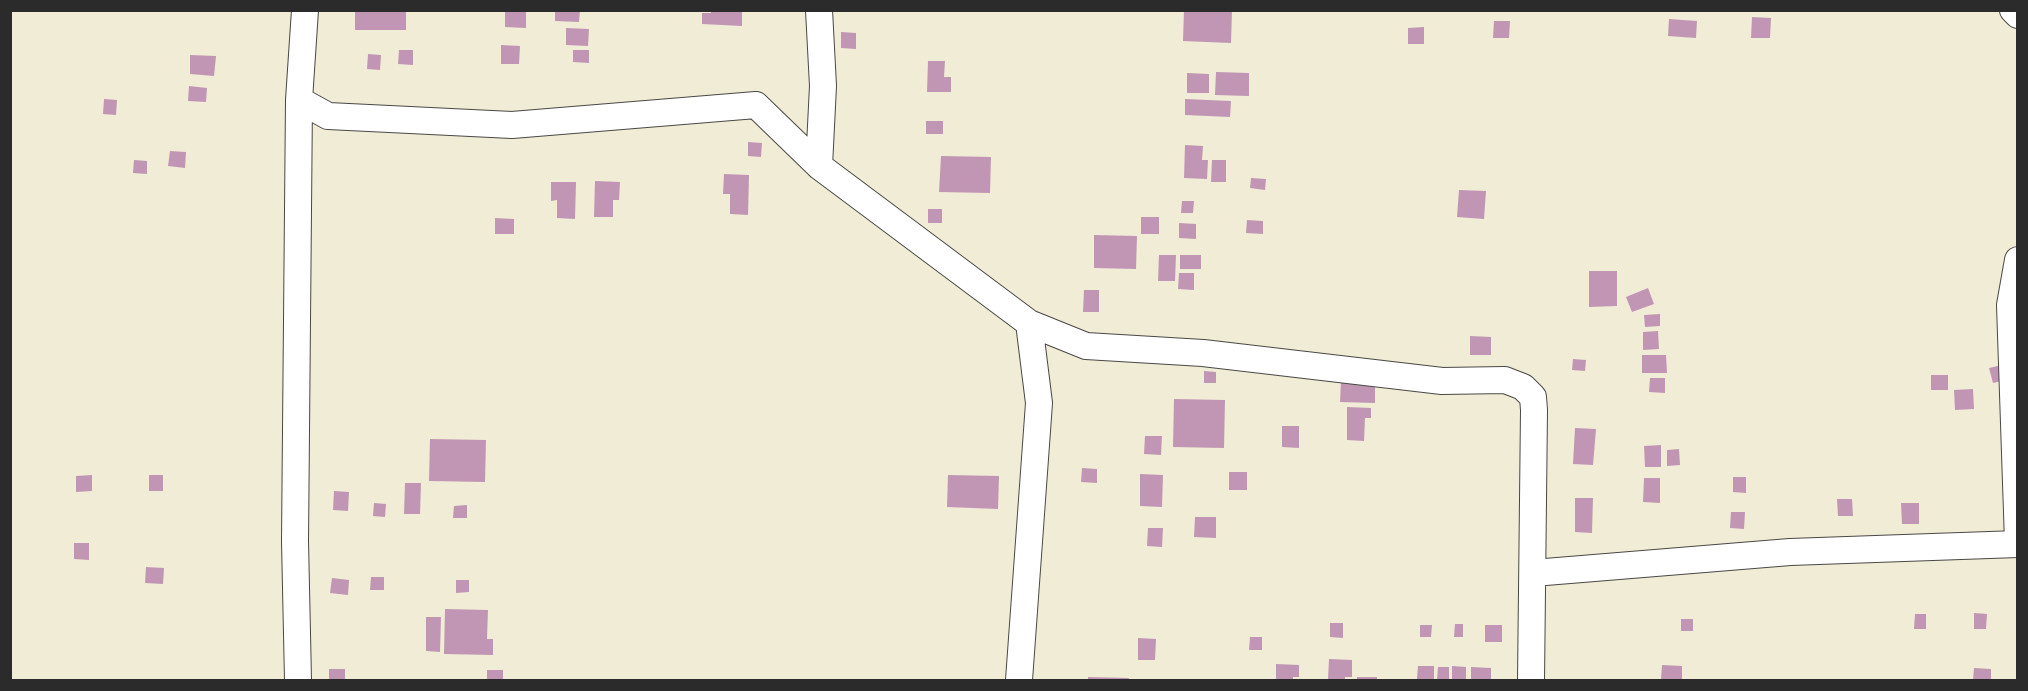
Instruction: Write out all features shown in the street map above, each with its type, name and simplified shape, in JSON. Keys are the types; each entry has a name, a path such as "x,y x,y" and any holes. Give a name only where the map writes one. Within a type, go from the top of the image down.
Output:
{"street":[{"path":"298,681 295,541 299,99 305,10"},
{"path":"819,10 823,86 819,166"},
{"path":"2013,10 2018,15"},
{"path":"299,99 328,116 512,125 756,105 819,166 1029,323 1086,346 1203,353 1442,381 1505,380 1523,387 1533,397 1534,410 1531,681"},
{"path":"1533,573 1790,552 2018,543 2010,305 2018,260"},
{"path":"1018,681 1039,403 1029,323"}],"building":[{"path":"355,10 406,10 406,30 355,30"},
{"path":"555,10 580,10 579,22 555,21"},
{"path":"711,10 742,10 742,26 702,24 702,13 711,13"},
{"path":"1184,10 1232,10 1231,43 1183,41"},
{"path":"505,12 526,12 526,28 505,27"},
{"path":"1752,17 1771,18 1770,38 1751,38"},
{"path":"1669,19 1697,21 1696,38 1668,36"},
{"path":"1494,21 1510,21 1509,38 1493,38"},
{"path":"1424,27 1424,44 1408,44 1408,28"},
{"path":"566,28 589,29 588,46 566,45"},
{"path":"841,32 856,33 856,49 841,48"},
{"path":"501,45 520,46 519,64 501,64"},
{"path":"399,50 413,50 413,65 398,64"},
{"path":"573,50 589,50 589,63 573,62"},
{"path":"368,54 381,55 380,70 367,69"},
{"path":"190,55 216,56 214,76 190,74"},
{"path":"928,61 945,61 944,77 951,77 951,92 927,92"},
{"path":"1216,72 1249,73 1249,96 1215,95"},
{"path":"1187,73 1209,74 1209,93 1187,93"},
{"path":"189,86 207,88 206,102 188,101"},
{"path":"104,99 117,100 116,115 103,114"},
{"path":"1185,99 1231,101 1230,117 1185,115"},
{"path":"926,121 943,121 943,134 926,134"},
{"path":"748,142 762,143 761,157 748,156"},
{"path":"1185,145 1203,146 1202,160 1208,160 1207,179 1184,178"},
{"path":"170,151 186,152 185,168 168,166"},
{"path":"941,156 991,157 990,193 939,192"},
{"path":"134,160 147,161 147,174 133,173"},
{"path":"1212,160 1226,160 1226,182 1211,182"},
{"path":"724,174 749,175 748,215 730,214 730,194 723,194"},
{"path":"1251,178 1266,179 1265,190 1250,188"},
{"path":"595,181 620,182 619,200 613,200 613,217 594,217"},
{"path":"551,182 576,182 575,219 557,218 557,200 551,201"},
{"path":"1459,190 1486,191 1484,219 1457,217"},
{"path":"1182,201 1194,201 1193,213 1181,213"},
{"path":"928,209 942,209 942,223 928,223"},
{"path":"1141,217 1159,217 1159,234 1141,234"},
{"path":"495,218 514,219 514,234 495,234"},
{"path":"1247,220 1263,221 1263,234 1246,233"},
{"path":"1179,223 1196,224 1196,239 1179,238"},
{"path":"1094,235 1137,236 1136,269 1094,268"},
{"path":"1159,255 1176,255 1175,281 1158,281"},
{"path":"1180,255 1201,255 1201,269 1180,269"},
{"path":"1589,271 1617,271 1617,306 1589,307"},
{"path":"1179,273 1194,273 1194,290 1178,289"},
{"path":"1648,288 1654,304 1632,312 1626,297"},
{"path":"1084,290 1099,290 1099,312 1083,312"},
{"path":"1660,314 1660,326 1645,327 1644,315"},
{"path":"1658,331 1659,349 1643,350 1643,332"},
{"path":"1470,336 1491,337 1491,355 1470,355"},
{"path":"1642,355 1666,355 1667,373 1642,373"},
{"path":"1573,359 1586,360 1585,371 1572,370"},
{"path":"2002,365 2006,380 1993,383 1989,368"},
{"path":"1204,371 1216,372 1216,383 1204,383"},
{"path":"1931,375 1948,375 1948,390 1931,390"},
{"path":"1650,378 1665,378 1665,393 1649,392"},
{"path":"1341,381 1375,382 1375,403 1340,402"},
{"path":"1973,389 1974,409 1955,410 1954,390"},
{"path":"1174,399 1225,400 1224,448 1173,447"},
{"path":"1347,407 1371,408 1371,418 1365,418 1364,441 1347,440"},
{"path":"1282,426 1299,426 1299,448 1282,447"},
{"path":"1575,428 1596,429 1593,465 1573,464"},
{"path":"1145,436 1162,436 1161,455 1144,454"},
{"path":"430,439 486,440 485,482 429,481"},
{"path":"1661,445 1661,467 1645,467 1644,446"},
{"path":"1679,449 1680,465 1667,466 1667,450"},
{"path":"1082,468 1097,469 1097,483 1081,482"},
{"path":"1229,472 1247,472 1247,490 1229,490"},
{"path":"1140,474 1163,475 1162,507 1140,506"},
{"path":"92,475 92,491 76,492 76,476"},
{"path":"149,475 163,475 163,491 149,491"},
{"path":"948,475 999,476 998,509 947,507"},
{"path":"1733,477 1746,477 1746,493 1733,492"},
{"path":"1644,478 1660,478 1660,503 1643,502"},
{"path":"405,483 421,483 420,514 404,514"},
{"path":"334,491 349,492 348,511 333,510"},
{"path":"1575,498 1593,498 1592,533 1575,532"},
{"path":"1837,499 1852,499 1853,516 1838,516"},
{"path":"374,503 386,504 385,517 373,516"},
{"path":"1901,503 1919,503 1919,524 1902,524"},
{"path":"467,505 467,518 453,518 454,506"},
{"path":"1731,512 1745,512 1744,529 1730,528"},
{"path":"1195,517 1216,517 1216,538 1194,537"},
{"path":"1148,528 1163,528 1162,547 1147,546"},
{"path":"74,543 89,543 89,560 74,559"},
{"path":"146,567 164,568 163,584 145,583"},
{"path":"371,577 384,577 384,590 370,590"},
{"path":"332,578 349,580 348,595 330,593"},
{"path":"456,580 469,580 469,592 456,593"},
{"path":"445,609 488,610 487,639 493,639 493,655 444,654"},
{"path":"1974,613 1987,614 1986,629 1974,629"},
{"path":"1915,614 1926,614 1926,629 1914,629"},
{"path":"426,617 441,617 440,652 426,651"},
{"path":"1681,619 1693,619 1693,631 1681,631"},
{"path":"1330,623 1343,623 1343,638 1330,637"},
{"path":"1455,624 1463,624 1463,637 1454,637"},
{"path":"1420,625 1432,625 1431,637 1420,637"},
{"path":"1485,625 1502,625 1502,642 1485,642"},
{"path":"1250,637 1262,637 1262,650 1249,650"},
{"path":"1138,638 1156,639 1155,660 1138,660"},
{"path":"1329,659 1352,660 1352,677 1345,677 1345,680 1328,680"},
{"path":"1276,664 1299,665 1299,677 1293,677 1293,680 1276,680"},
{"path":"1662,665 1682,666 1682,680 1661,680"},
{"path":"1418,666 1434,666 1434,680 1417,679"},
{"path":"1452,666 1466,667 1466,680 1452,680"},
{"path":"1438,667 1449,667 1449,680 1437,680"},
{"path":"1471,667 1491,668 1491,680 1471,680"},
{"path":"1974,668 1991,669 1991,680 1973,680"},
{"path":"329,669 345,669 345,680 329,680"},
{"path":"487,670 503,670 503,680 487,680"},
{"path":"1088,677 1129,678 1128,680 1088,680"},
{"path":"1357,677 1377,677 1377,680 1357,680"}]}
